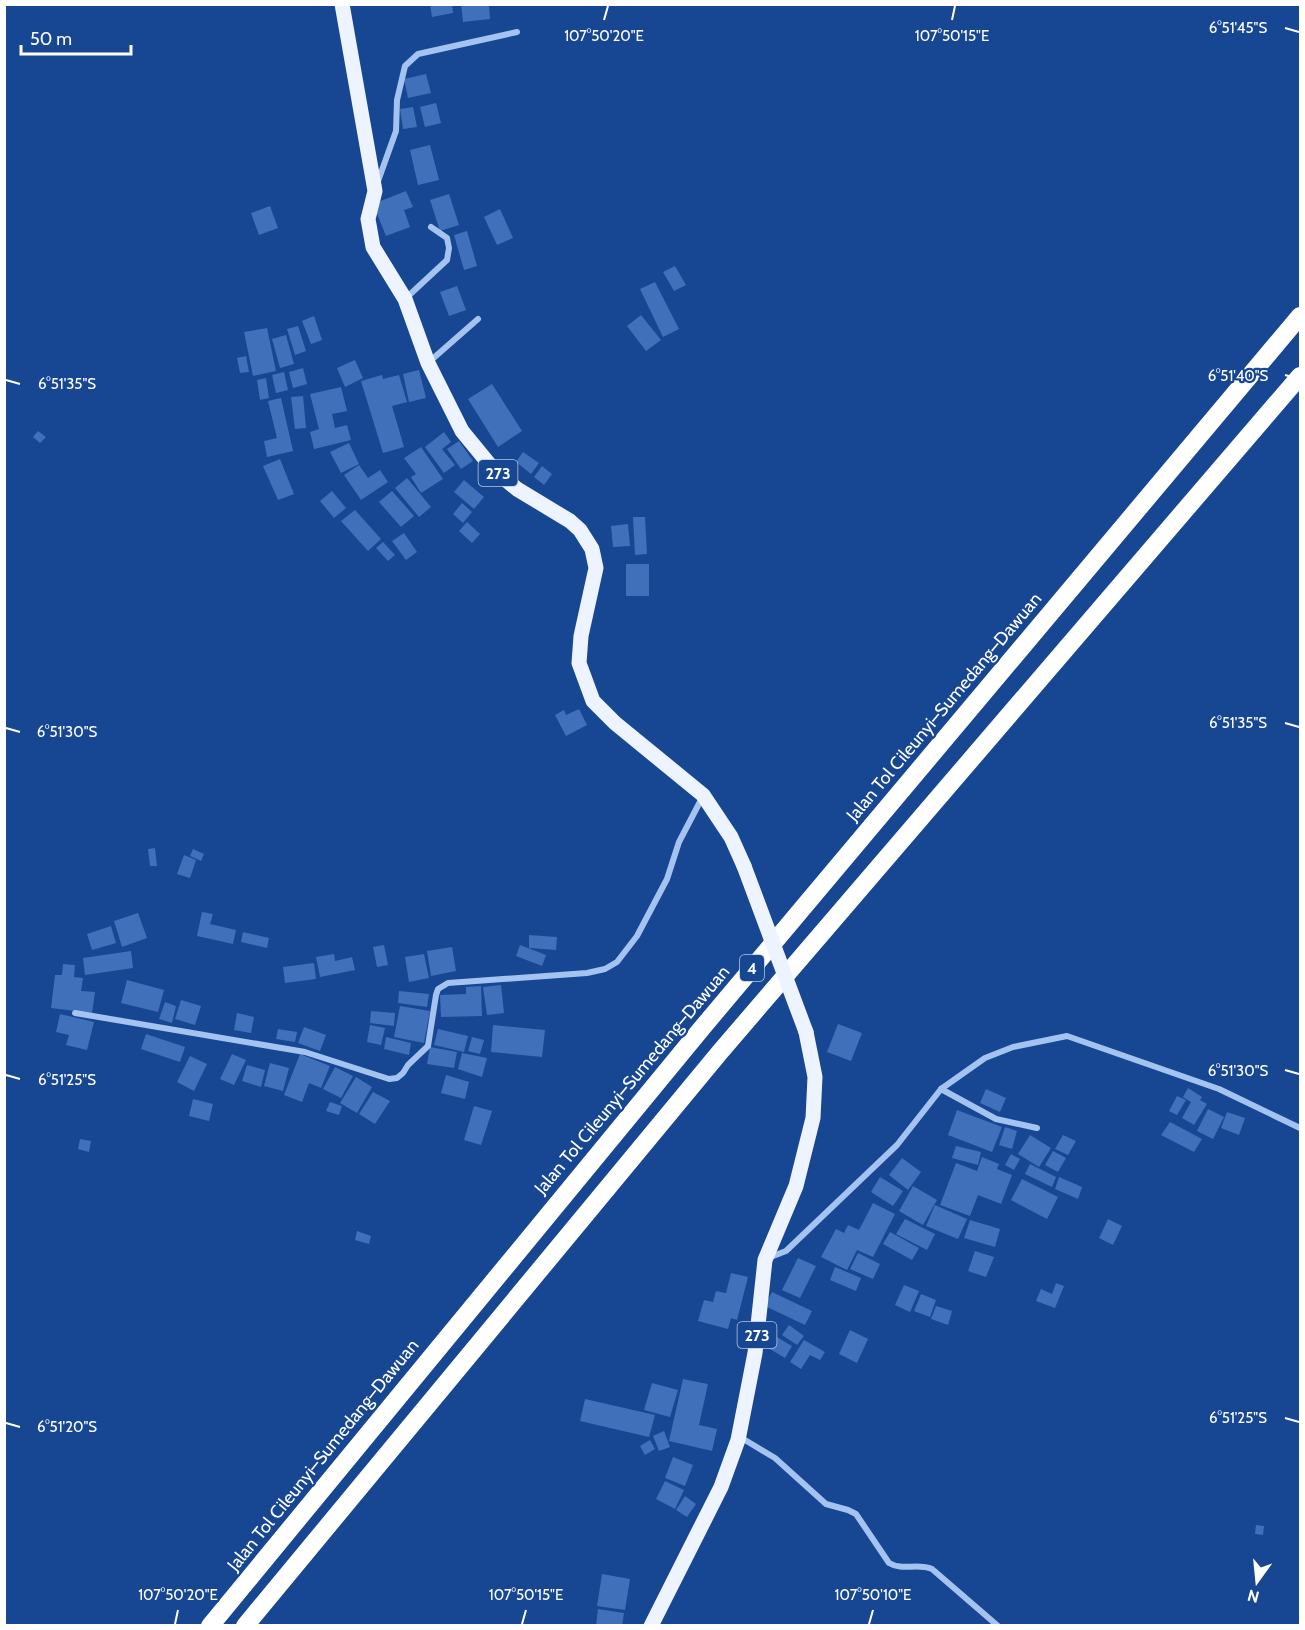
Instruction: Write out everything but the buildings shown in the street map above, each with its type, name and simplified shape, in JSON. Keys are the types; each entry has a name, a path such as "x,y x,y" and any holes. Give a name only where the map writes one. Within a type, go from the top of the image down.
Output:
{"highway":[{"name":"Jalan Tol Cileunyi–Sumedang–Dawuan","path":"210,1626 702,1028 1300,316"},
{"name":"4","path":"245,1626 720,1052 1300,376"}],"main road":[{"name":"273","path":"342,4 375,190 368,219 373,246 405,299 428,363 462,431 494,470 517,489 580,530 592,549 596,568 582,636 579,663 592,701 615,723 703,795 731,837 807,1032 815,1077 813,1118 796,1186 765,1260 755,1353 739,1437 721,1487 651,1626"}],"street":[{"path":"375,190 396,131 397,100 405,66 418,54 517,32"},
{"path":"405,299 447,260 449,248 447,238 431,227"},
{"path":"428,363 478,319"},
{"path":"75,1013 298,1050 380,1077 397,1077 428,1046 436,995 443,985 587,973 605,969 617,962 637,936 667,879 679,842 703,795"},
{"path":"765,1260 786,1251 897,1145 941,1089 985,1058 1013,1047 1067,1035 1218,1089 1300,1128"},
{"path":"941,1089 996,1119 1037,1128"},
{"path":"739,1437 775,1458 822,1501 856,1514 889,1563 896,1567 923,1566 932,1569 998,1626"}]}
